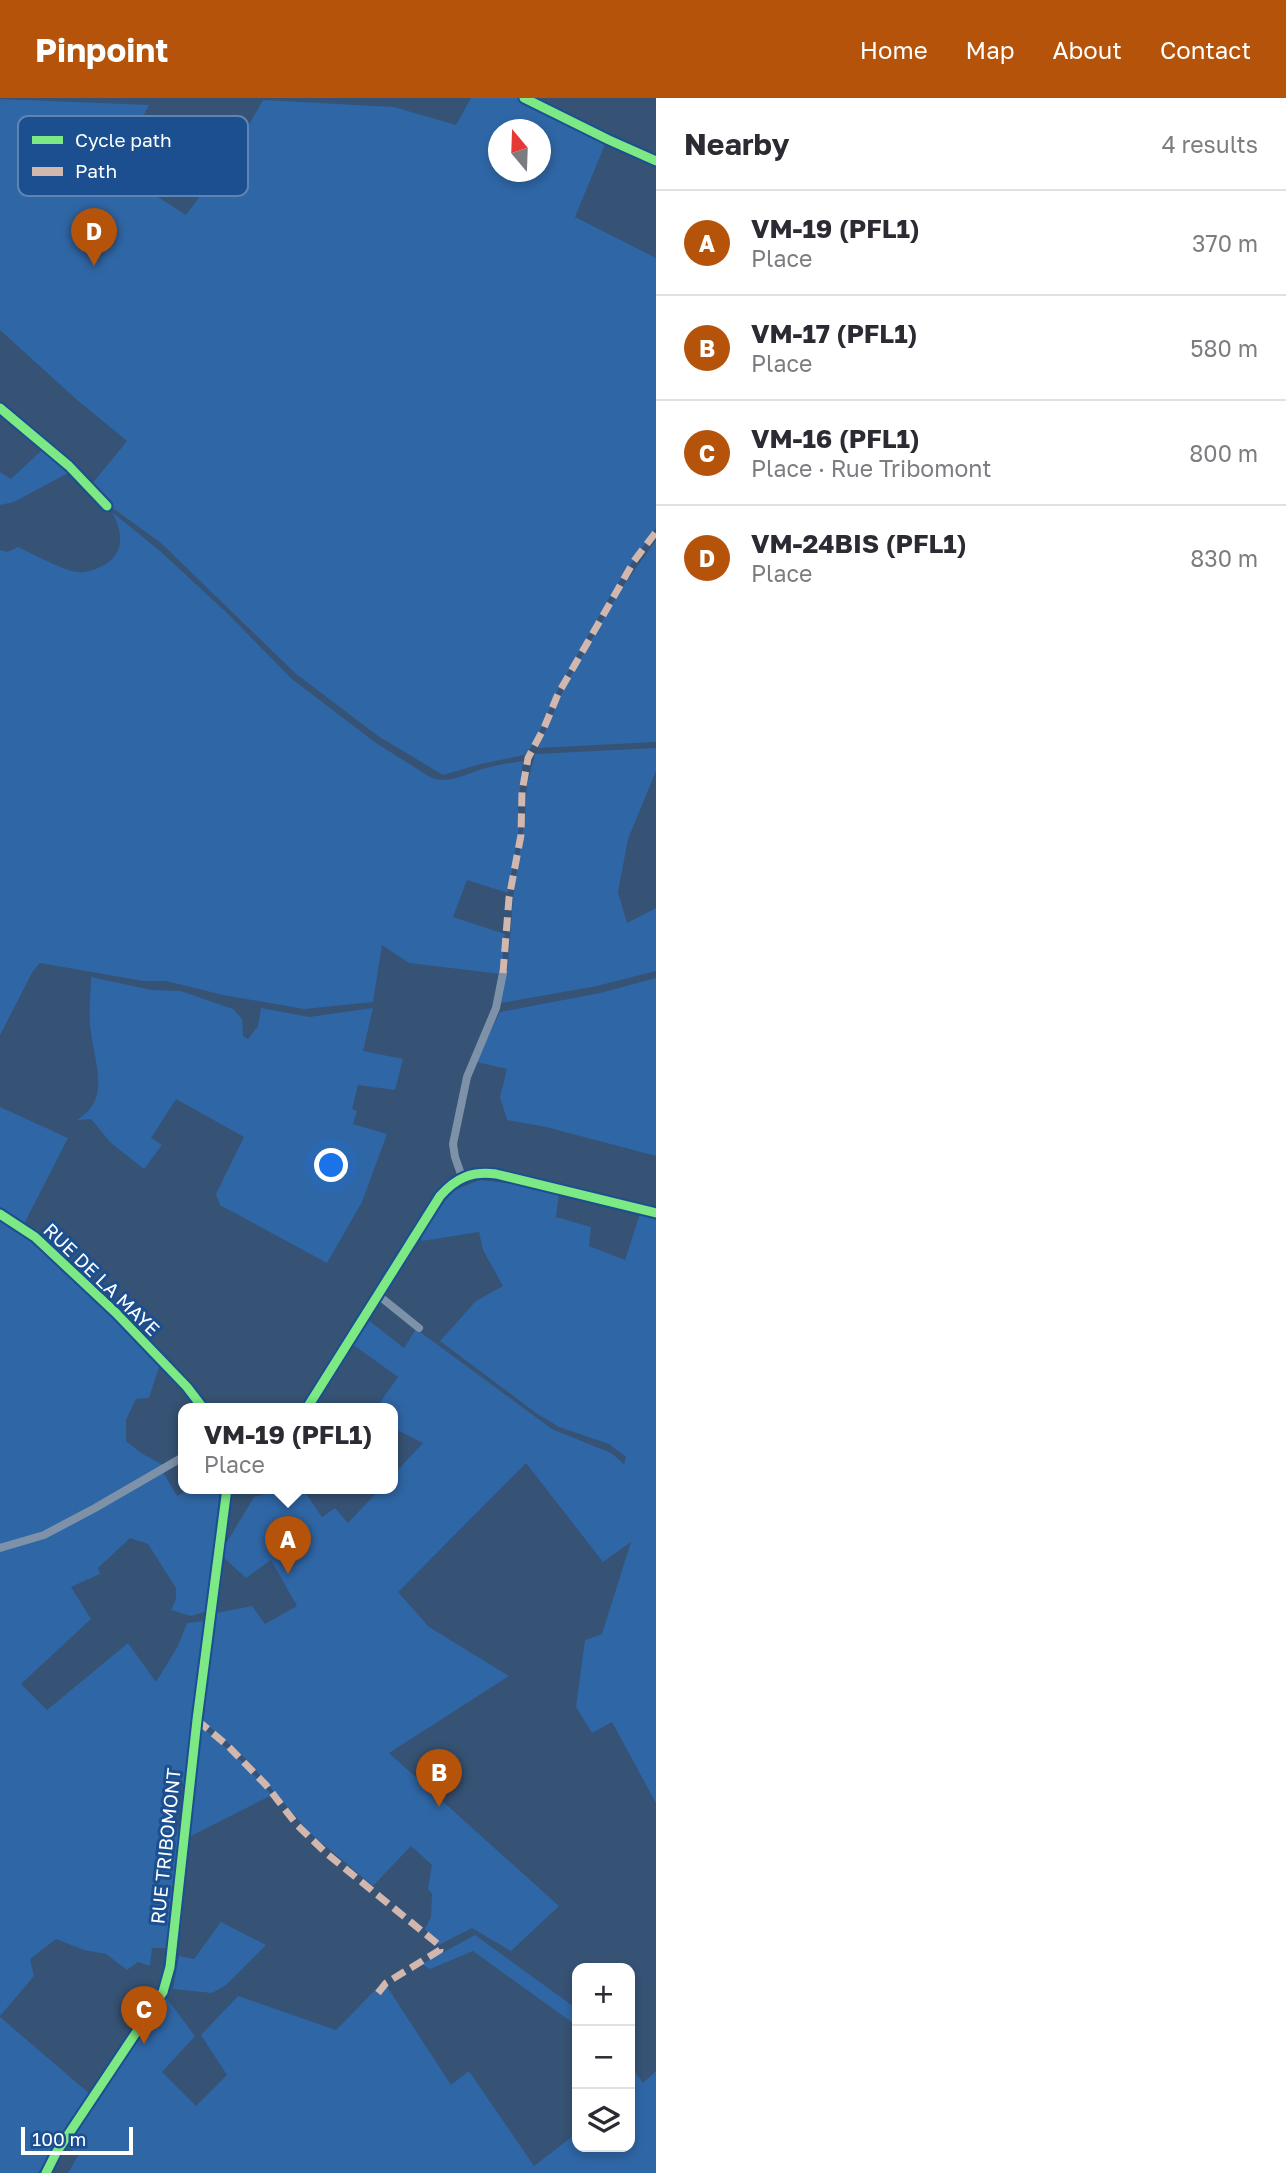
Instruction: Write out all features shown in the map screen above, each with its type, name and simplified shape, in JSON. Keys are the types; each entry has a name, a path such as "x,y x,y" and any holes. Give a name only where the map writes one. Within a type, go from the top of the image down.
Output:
{"street":[{"path":"524,98 656,161"},
{"path":"0,408 69,466 107,506"},
{"path":"462,1177 453,1144 467,1077 496,1008 503,973"},
{"path":"310,1403 440,1196 450,1184 462,1177 481,1172 496,1174 656,1213"},
{"name":"RUE DE LA MAYE","path":"0,1214 36,1237 116,1313 176,1375 199,1403"},
{"path":"378,1296 419,1328"},
{"path":"0,1548 44,1535 178,1460"},
{"name":"RUE TRIBOMONT","path":"46,2173 56,2153 163,1992 170,1966 197,1720 226,1494"}],"shaded area":[{"path":"471,98 517,98 606,142 575,217 656,258 656,528 614,589 559,688 534,744 524,755 443,775 378,736 295,673 161,543 114,509 91,485 127,441 0,330 0,99 149,105 143,116 18,116 18,196 156,196 186,215 200,196 248,196 248,126 263,100 394,107 456,125"},
{"path":"42,450 68,473 14,502 0,505 0,472 11,479"},
{"path":"112,512 160,551 226,612 292,679 376,743 430,777 452,779 490,767 523,761 518,807 520,823 508,893 467,880 453,917 505,934 501,974 409,963 382,945 373,1002 304,1009 223,995 166,981 143,981 40,963 33,971 0,1035 0,550 7,552 18,547 66,569 82,572 93,570 108,562 118,550 120,535"},
{"path":"656,540 656,742 538,748 566,684 619,592"},
{"path":"656,748 656,771 628,839 618,892 627,923 656,908 656,971 597,986 501,1003 508,964 527,784 535,754"},
{"path":"91,977 152,990 181,991 233,1009 242,1019 243,1036 248,1039 258,1026 261,1008 309,1017 373,1008 363,1051 403,1059 395,1090 358,1085 352,1109 357,1111 353,1124 387,1134 362,1202 327,1263 220,1205 216,1194 244,1137 176,1099 151,1138 162,1145 144,1169 111,1143 91,1119 77,1120 88,1112 97,1092 97,1069 90,1019"},
{"path":"656,978 656,1156 546,1127 507,1120 500,1097 507,1069 476,1062 500,1012 600,993"},
{"path":"0,1107 68,1138 24,1224 0,1207"},
{"path":"480,1180 559,1193 556,1217 591,1227 589,1246 625,1260 640,1214 656,1218 656,1803 612,1722 592,1733 576,1707 585,1640 602,1634 631,1542 603,1562 526,1463 398,1592 429,1627 509,1676 389,1753 559,1906 511,1951 472,1928 439,1945 425,1929 431,1917 432,1894 428,1889 432,1865 411,1846 373,1886 310,1833 246,1759 202,1720 216,1613 252,1606 265,1624 297,1606 271,1560 246,1578 224,1558 225,1545 254,1497 266,1494 306,1494 322,1517 335,1508 348,1523 375,1494 398,1494 398,1470 423,1443 398,1430 398,1403 380,1403 398,1377 352,1344 367,1319 404,1348 416,1329 552,1429 611,1453 624,1464 626,1457 609,1444 559,1427 536,1413 440,1341 476,1301 503,1286 483,1250 479,1232 422,1241 420,1236 452,1191"},
{"path":"0,1217 64,1267 160,1364 149,1398 136,1399 126,1420 126,1441 163,1465 50,1529 0,1546"},
{"path":"163,1472 177,1496 219,1494 207,1611 191,1616 171,1610 176,1599 176,1588 148,1544 130,1538 98,1568 100,1574 71,1587 91,1619 21,1684 47,1710 128,1643 156,1682 178,1646 187,1623 204,1621 186,1784 166,1782 162,1797 164,1828 180,1830 169,1948 152,1948 150,1966 138,1962 127,1970 106,1954 84,1950 56,1939 30,1959 34,1976 0,2016 0,1551 49,1536"},
{"path":"202,1727 242,1762 272,1795 189,1837"},
{"path":"221,1922 266,1945 226,1985 212,1993 173,1989 179,1956 194,1959"},
{"path":"475,1935 572,2005 572,2022 473,1951 430,1969 422,1964"},
{"path":"382,1983 386,1985 451,2085 469,2071 534,2166 572,2137 572,2152 635,2152 635,2072 643,2083 656,2071 656,2173 68,2173 79,2154 64,2146 165,1996 195,2036 162,2072 196,2106 227,2075 201,2035 238,1996 336,2030"},
{"path":"0,2017 91,2095 38,2173 0,2173"}],"marked path":[{"path":"503,973 509,898 521,835 522,792 528,758 558,694 634,561 656,532"},
{"path":"197,1720 228,1746 266,1785 297,1825 326,1853 439,1945 440,1950 386,1983 378,1993"}],"cycle path":[{"path":"524,98 656,161"},
{"path":"0,408 69,466 107,506"},
{"path":"310,1403 440,1196 458,1180 472,1175 496,1174 656,1213"},
{"path":"0,1214 35,1237 116,1313 199,1403"},
{"path":"46,2173 56,2153 163,1992 170,1967 197,1720 226,1494"}],"place":[{"name":"VM-24BIS (PFL1)","path":"94,266"},
{"name":"VM-19 (PFL1)","path":"288,1574"},
{"name":"VM-17 (PFL1)","path":"439,1807"},
{"name":"VM-16 (PFL1)","path":"144,2044"}]}
